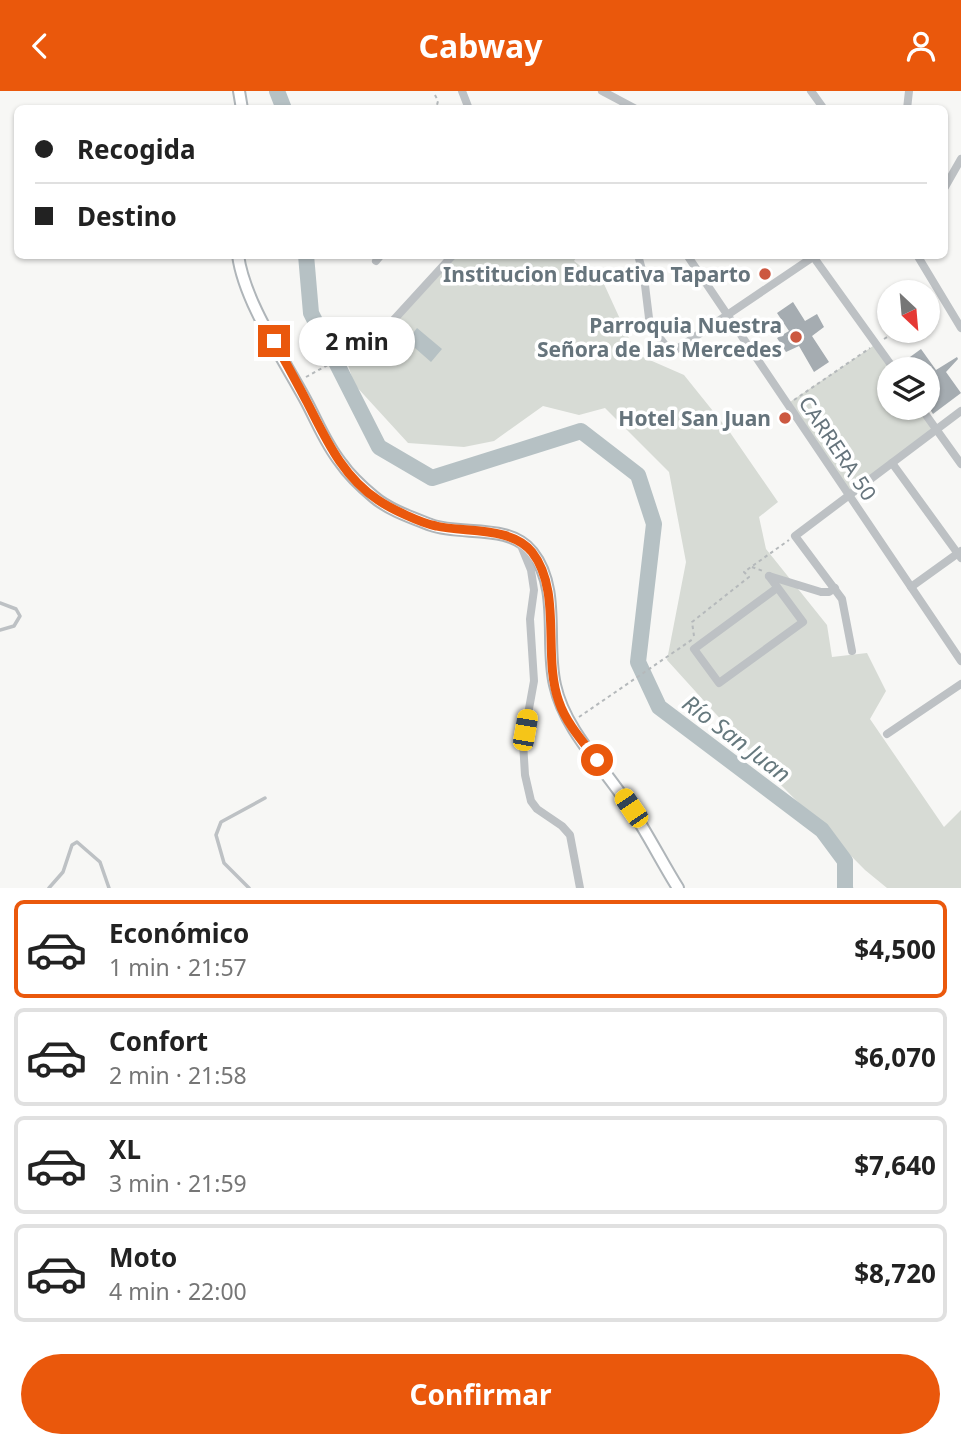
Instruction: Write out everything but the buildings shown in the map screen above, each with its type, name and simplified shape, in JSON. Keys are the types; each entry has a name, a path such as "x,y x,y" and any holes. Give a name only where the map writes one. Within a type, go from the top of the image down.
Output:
{"main road":[{"path":"239,259 241,271 262,320 322,436 342,465 361,485 385,505 434,526 502,535 530,549 545,581 553,678 559,703 631,808 678,888"}],"street":[{"path":"602,91 628,105"},
{"path":"948,182 961,159"},
{"path":"378,337 450,259"},
{"path":"639,259 649,319 671,353 810,259"},
{"name":"CARRERA 50","path":"690,259 961,661"},
{"path":"816,259 885,357"},
{"path":"919,259 961,328"},
{"path":"852,651 845,609 835,589 795,536 961,411"},
{"path":"930,420 961,464"},
{"path":"892,463 960,554 911,587"},
{"path":"520,543 531,570 534,590 530,619 534,681 523,742 525,775 531,801 537,809 562,825 570,835 580,888"},
{"path":"769,576 821,592 835,589"},
{"path":"769,576 778,588 803,622 719,683 694,649 778,588"},
{"path":"887,734 961,684"}],"lane":[{"path":"0,604 16,609 20,616 14,626 0,630"},
{"path":"249,888 224,863 216,835 221,822 265,798"},
{"path":"49,888 63,872 72,845 77,842 100,862 109,888"}],"path":[{"path":"435,95 437,105"},
{"path":"940,303 945,301"},
{"path":"940,305 945,301"},
{"path":"787,404 876,344"},
{"path":"308,376 363,345"},
{"path":"570,722 695,638 692,622 749,577 744,572 795,536"},
{"path":"751,567 769,576"}],"shaded area":[{"path":"454,259 575,259 574,261 604,284 636,354 684,375 729,431 778,502 759,517 766,549 827,625 832,657 867,653 886,691 870,719 944,827 961,810 961,888 887,888 865,870 773,777 667,660 686,562 669,472 605,408 579,415 543,406 494,441 464,447 408,443 354,384 345,355 368,338 378,347 400,318"},
{"path":"417,328 442,349 431,362 407,341"},
{"path":"876,344 885,357 877,357 877,420 930,420 936,429 849,495 787,404"}],"waterway":[{"name":"Río San Juan","path":"277,91 282,105"},
{"name":"Río San Juan","path":"306,259 311,313 379,447 432,478 581,431 638,475 654,524 638,662 659,707 822,830 845,861 845,888"},
{"path":"847,886 852,888"}],"place":[{"name":"Institucion Educativa Taparto","path":"765,274"},
{"name":"Parroquia Nuestra Señora de las Mercedes","path":"796,337"},
{"name":"Hotel San Juan","path":"785,418"}],"route":[{"path":"274,341 322,436 342,465 377,500 434,526 502,535 530,549 540,564 545,581 553,678 559,703 579,737 597,760"}]}
